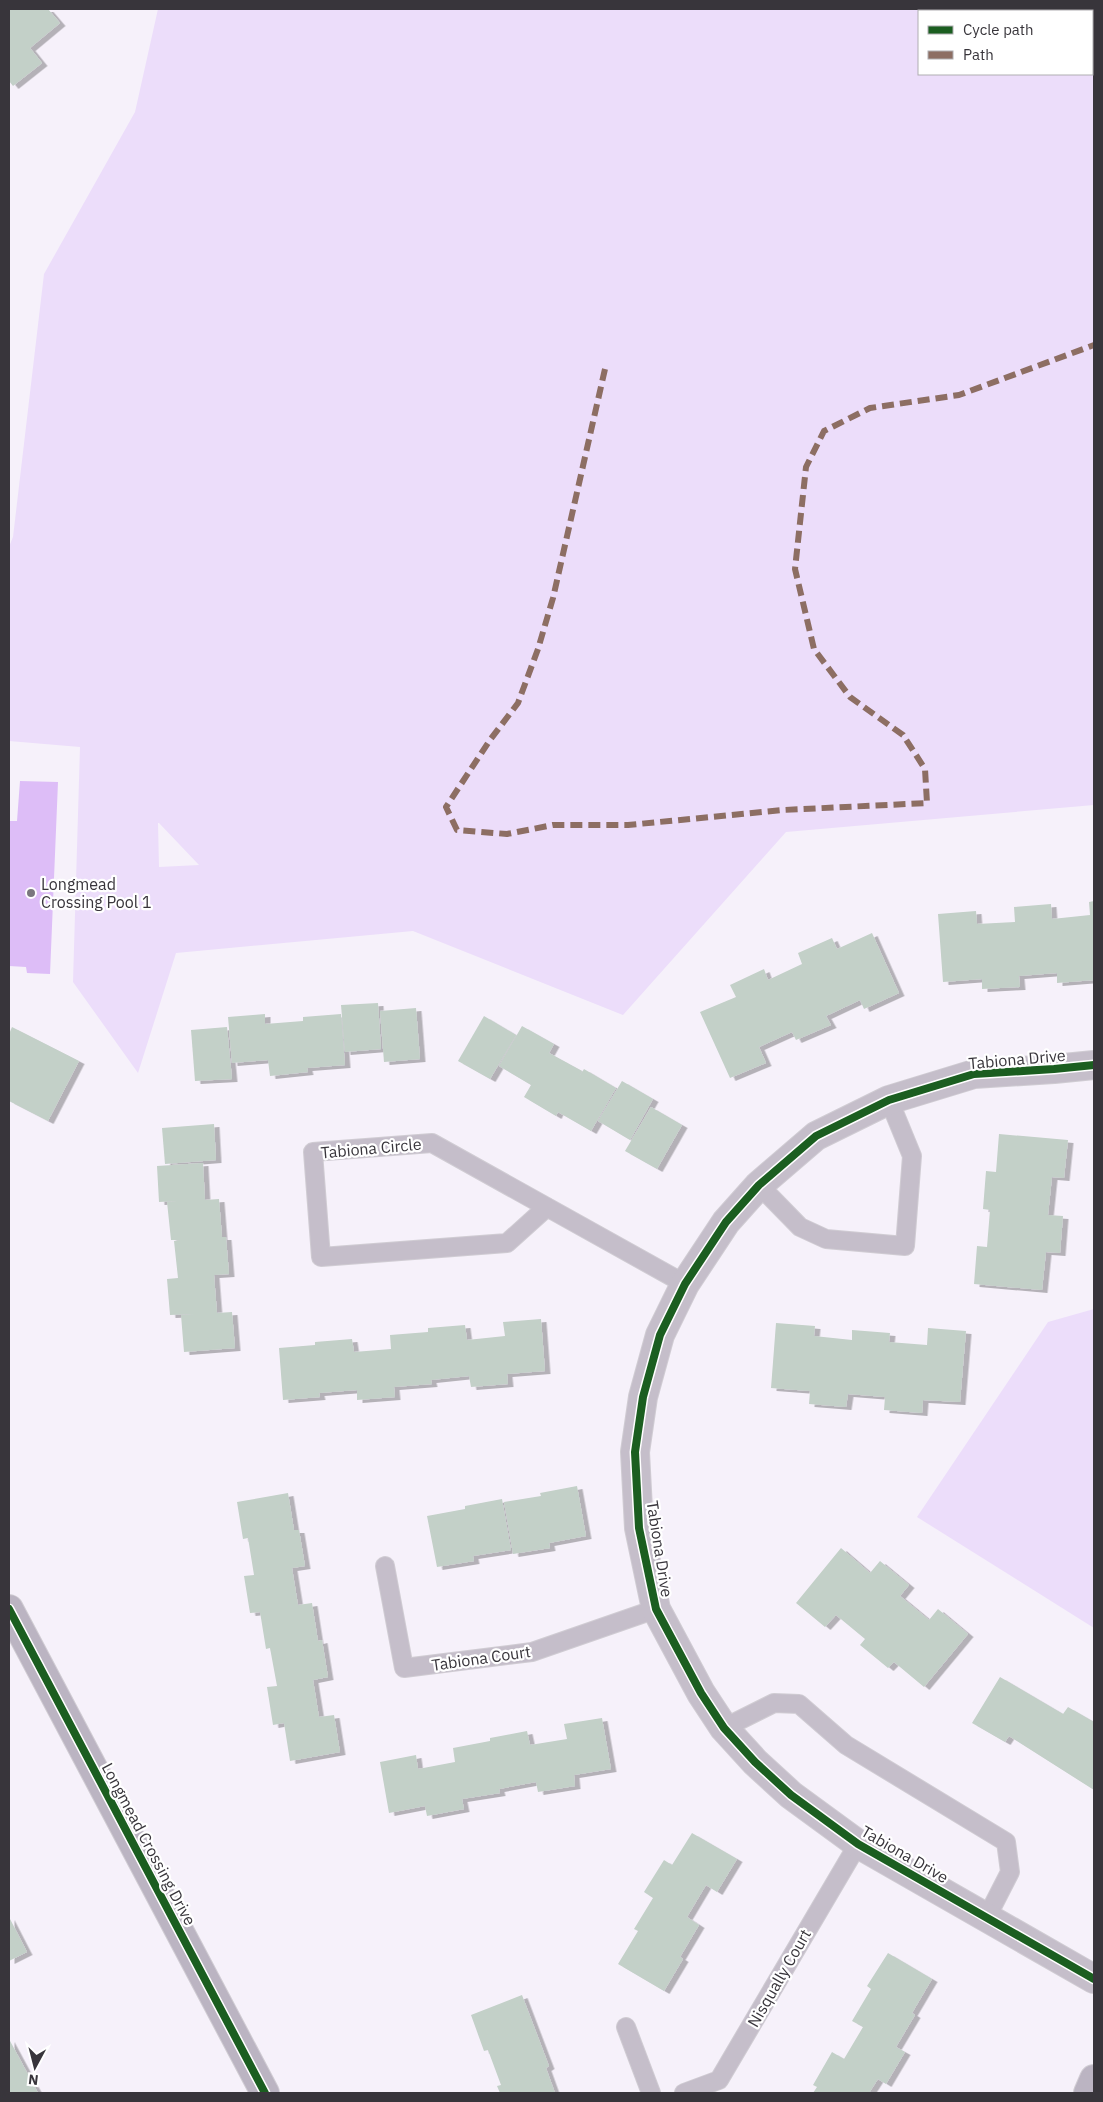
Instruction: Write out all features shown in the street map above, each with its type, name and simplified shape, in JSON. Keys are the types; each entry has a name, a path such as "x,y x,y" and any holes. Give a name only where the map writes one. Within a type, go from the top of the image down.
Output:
{"street":[{"name":"Tabiona Drive","path":"1094,1065 1054,1070 974,1074 889,1100 816,1136 759,1184 726,1222 685,1284 660,1336 643,1396 635,1452 639,1528 656,1609 701,1693 724,1728 755,1762 792,1795 858,1844 1094,1979"},
{"name":"Longmead Crossing Drive","path":"9,1608 265,2093"},
{"path":"1088,2093 1094,2079"}],"lane":[{"path":"759,1184 800,1227 826,1239 905,1246 912,1156 889,1100"},
{"name":"Tabiona Circle","path":"547,1207 507,1243 321,1257 313,1152 432,1143 547,1207 685,1284"},
{"name":"Tabiona Court","path":"385,1566 404,1668 532,1652 656,1609"},
{"path":"724,1728 774,1702 799,1704 846,1745 1006,1842 1010,1872 987,1917"},
{"name":"Nisqually Court","path":"684,2093 720,2080 858,1844"},
{"path":"626,2027 651,2093"}],"shaded area":[{"path":"158,9 1094,9 1094,805 786,832 623,1015 413,931 176,953 138,1073 73,982 80,747 9,741 9,547 13,537 44,274 135,112","holes":["159,823 199,865 159,867"]},
{"name":"Longmead Crossing Pool 1","path":"20,781 58,782 50,974 27,973 26,967 9,966 9,821 17,821"},
{"path":"1094,1309 1094,1628 917,1517 1048,1322"}],"building":[{"path":"9,9 48,9 60,23 30,48 42,63 13,86 9,81"},
{"path":"1094,901 1094,980 1057,983 1057,973 1019,976 1020,987 982,989 982,979 943,982 938,914 976,911 977,924 1015,922 1014,907 1051,904 1052,919 1090,915 1089,902"},
{"path":"872,933 899,993 864,1009 860,1000 826,1016 831,1025 796,1040 792,1032 759,1047 766,1063 730,1078 700,1012 736,997 730,985 764,969 768,980 802,964 798,953 832,938 837,949"},
{"path":"378,1003 381,1049 345,1052 341,1005"},
{"path":"416,1008 420,1059 384,1062 380,1011"},
{"path":"265,1014 265,1024 303,1021 303,1017 341,1014 345,1065 307,1068 308,1072 270,1076 268,1060 232,1063 228,1017"},
{"path":"484,1016 516,1035 490,1079 458,1061"},
{"path":"522,1026 554,1044 549,1053 582,1071 579,1077 584,1069 616,1088 591,1131 558,1112 556,1116 524,1097 531,1085 499,1066"},
{"path":"12,1027 79,1061 48,1121 9,1101 9,1034"},
{"path":"227,1027 232,1079 195,1081 191,1030"},
{"path":"622,1081 653,1099 630,1140 598,1121"},
{"path":"651,1107 682,1125 657,1169 625,1151"},
{"path":"214,1124 216,1160 165,1164 162,1128"},
{"path":"999,1134 1068,1140 1064,1178 1052,1177 1048,1215 1063,1216 1060,1253 1046,1252 1042,1290 974,1284 977,1246 987,1247 990,1210 983,1209 986,1171 996,1172"},
{"path":"203,1163 205,1200 219,1199 222,1237 226,1237 229,1274 214,1275 217,1313 232,1312 235,1348 184,1352 181,1315 194,1314 170,1315 167,1279 178,1278 174,1241 180,1240 171,1240 167,1202 177,1201 159,1202 157,1166"},
{"path":"541,1319 545,1371 507,1374 508,1384 471,1387 469,1376 431,1380 432,1384 394,1387 395,1397 357,1400 357,1390 319,1393 320,1397 283,1400 279,1348 315,1345 315,1342 352,1339 354,1352 391,1349 390,1335 428,1332 428,1328 465,1325 467,1340 505,1336 503,1322"},
{"path":"776,1323 815,1326 814,1336 852,1340 852,1330 890,1333 889,1342 927,1345 928,1328 966,1331 960,1402 923,1400 922,1413 884,1410 885,1397 848,1394 846,1407 809,1404 810,1391 771,1388"},
{"path":"577,1486 586,1536 549,1543 550,1548 513,1554 504,1502 541,1496 540,1493"},
{"path":"288,1493 294,1530 299,1530 305,1566 292,1568 298,1605 312,1603 318,1641 322,1640 328,1677 313,1680 319,1717 334,1715 340,1752 290,1761 284,1723 273,1725 267,1687 277,1686 270,1648 266,1649 260,1612 250,1613 244,1576 254,1575 248,1538 243,1539 237,1502"},
{"path":"502,1499 511,1550 473,1556 474,1561 437,1567 427,1516 465,1509 465,1506"},
{"path":"841,1548 870,1573 880,1561 909,1585 900,1596 929,1620 938,1609 968,1634 924,1687 894,1662 888,1668 860,1645 865,1639 836,1615 825,1627 796,1603"},
{"path":"1000,1677 1063,1714 1068,1707 1094,1722 1094,1790 1009,1736 1005,1742 972,1723"},
{"path":"602,1718 611,1769 574,1775 575,1786 538,1792 536,1782 499,1789 500,1793 462,1799 464,1809 427,1816 425,1806 389,1813 380,1762 416,1755 418,1769 455,1762 453,1748 527,1731 530,1745 567,1739 564,1724"},
{"path":"692,1833 737,1859 717,1892 706,1885 687,1917 699,1925 680,1957 683,1959 664,1991 618,1964 638,1931 634,1929 653,1898 644,1892 664,1860 672,1865"},
{"path":"9,1917 27,1952 9,1961"},
{"path":"888,1953 932,1979 912,2013 915,2015 896,2047 905,2052 886,2084 878,2079 869,2093 813,2093 817,2087 813,2085 832,2052 844,2059 863,2027 852,2021 871,1989 867,1986"},
{"path":"522,1995 549,2066 546,2068 555,2093 500,2093 497,2086 501,2085 488,2050 484,2051 471,2015"},
{"path":"9,2039 38,2093 9,2093"}],"marked path":[{"path":"605,369 553,598 538,649 518,703 490,740 446,807 457,830 507,834 553,825 628,825 783,810 927,803 925,769 903,735 850,697 814,649 795,569 806,467 824,431 870,408 959,395 1094,345"}],"cycle path":[{"path":"1094,1065 974,1074 889,1100 816,1136 759,1185 726,1222 685,1284 660,1335 643,1397 635,1452 639,1528 656,1609 701,1693 724,1728 755,1762 791,1795 858,1844 1094,1979"},
{"path":"9,1609 265,2093"}],"place":[{"name":"Longmead Crossing Pool 1","path":"31,893"}]}
